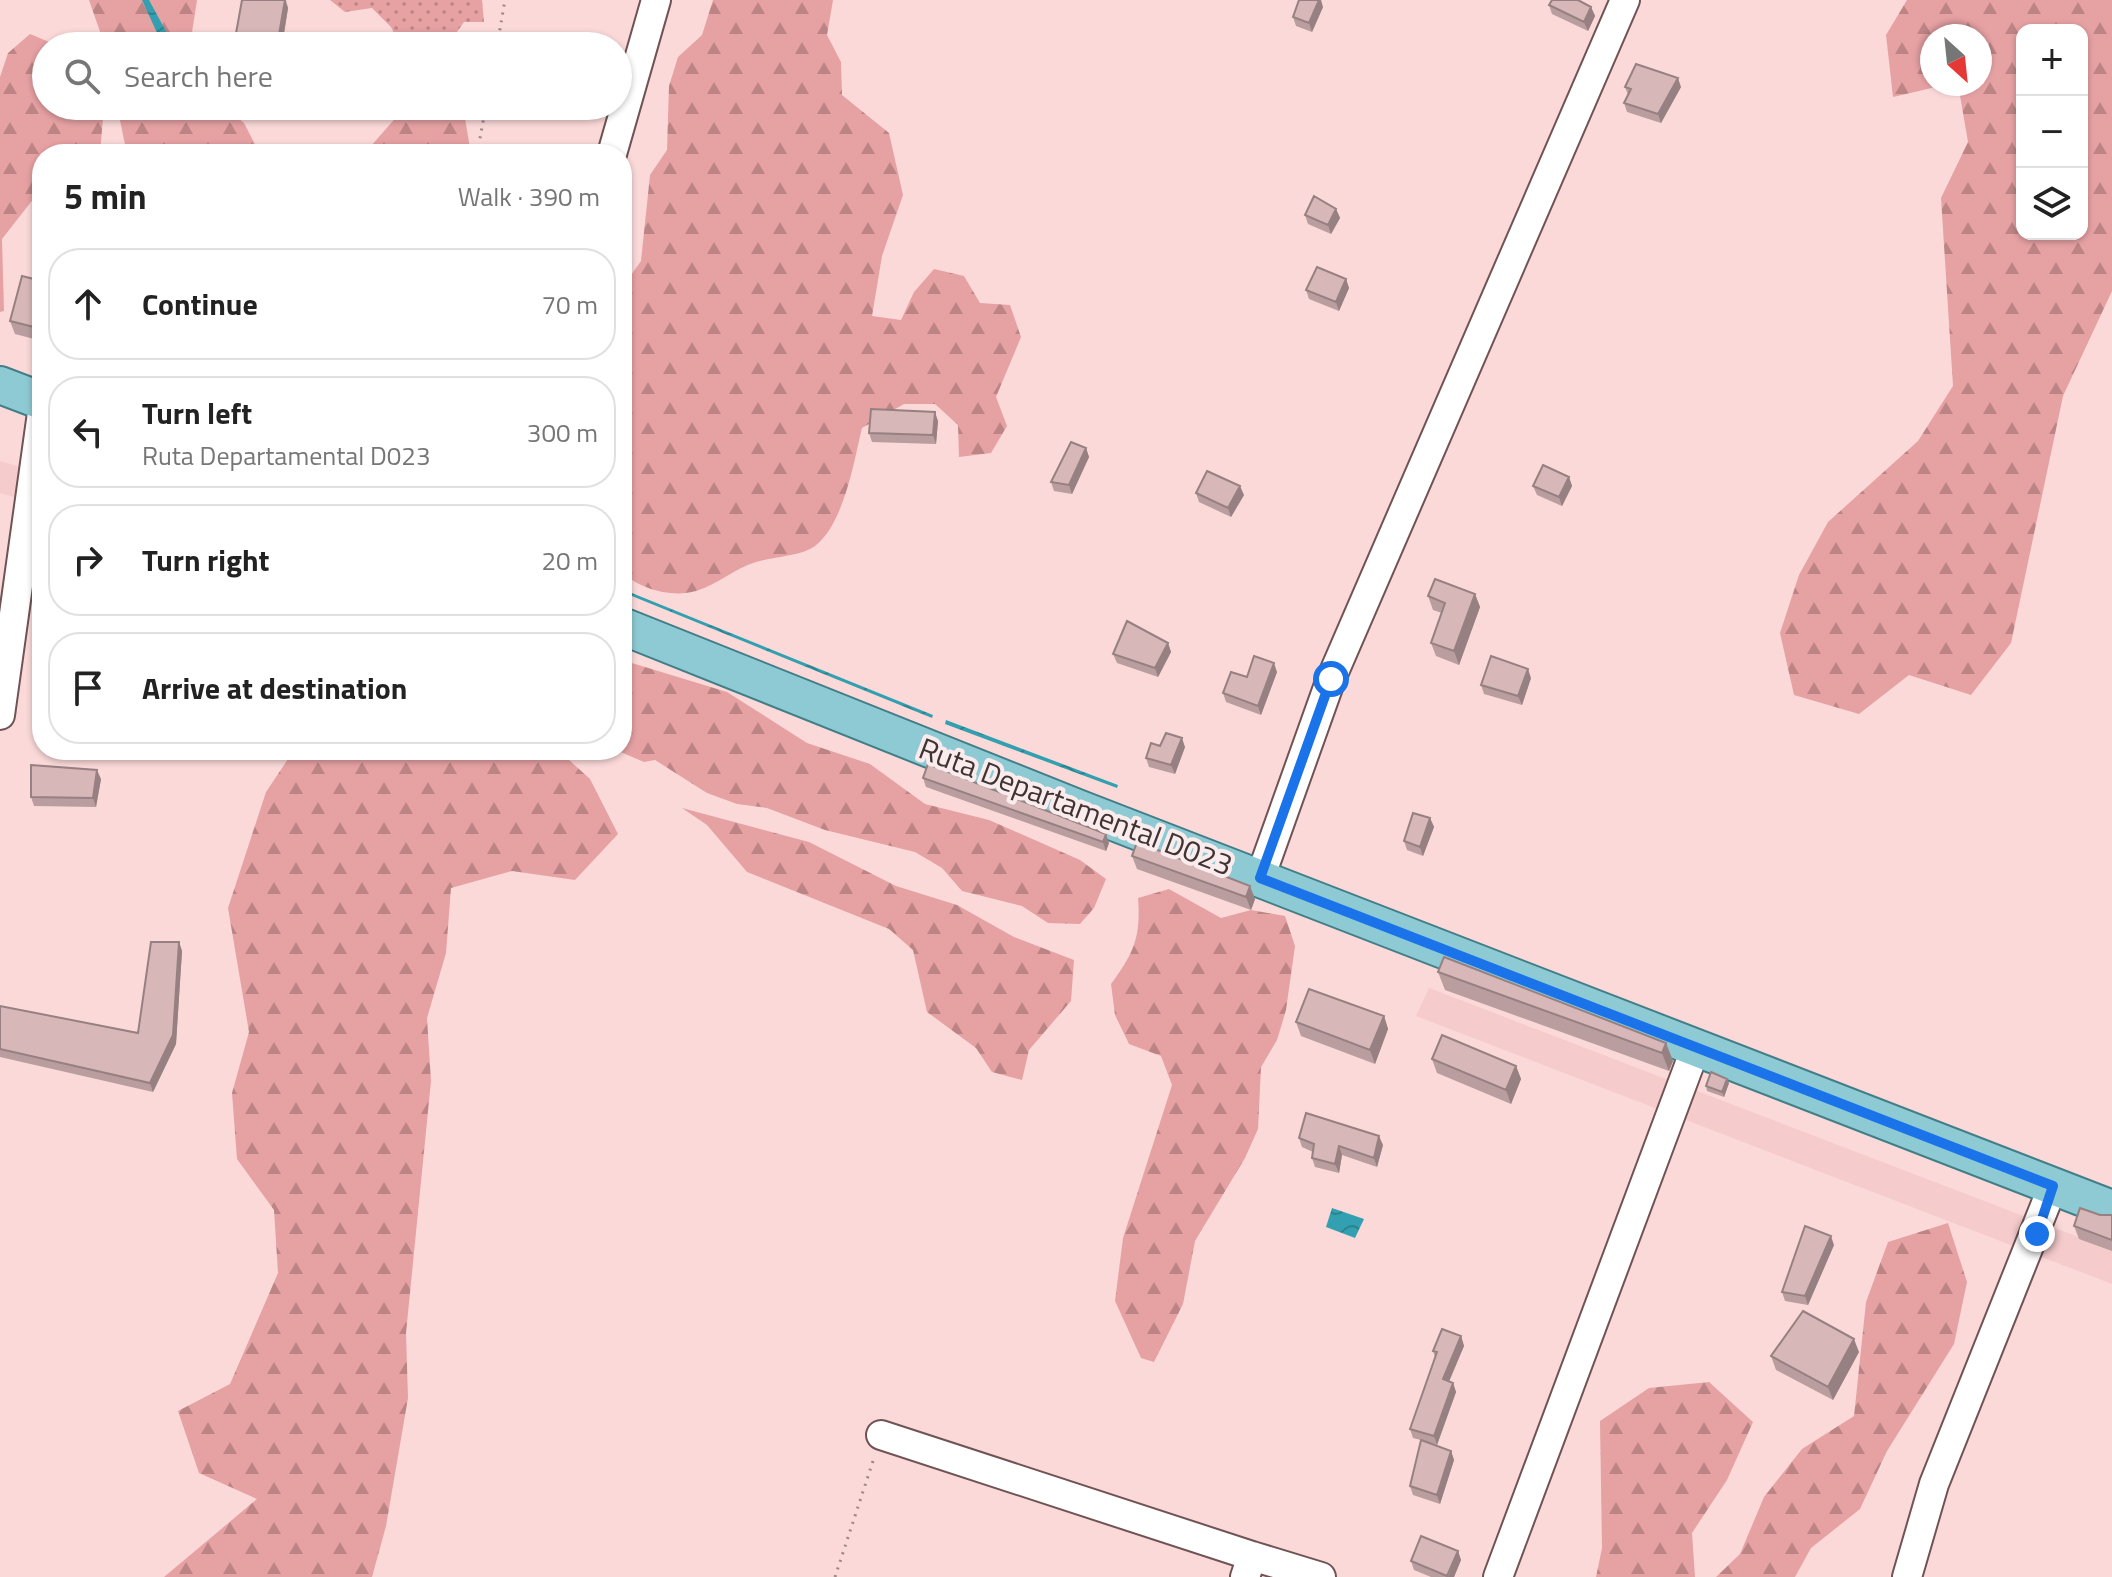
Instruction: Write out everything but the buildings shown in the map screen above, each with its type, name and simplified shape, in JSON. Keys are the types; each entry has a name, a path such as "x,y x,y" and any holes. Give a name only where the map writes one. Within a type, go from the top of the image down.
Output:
{"main road":[{"path":"0,385 32,397"},
{"name":"Ruta Departamental D023","path":"632,630 2112,1209"}],"street":[{"path":"632,84 656,0"},
{"path":"1260,878 1331,679 1625,0"},
{"path":"615,144 622,120"},
{"path":"0,715 32,485"},
{"path":"1498,1577 1696,1047"},
{"path":"1907,1577 1934,1484 2053,1186"},
{"path":"881,1435 1249,1566 1321,1577"}],"path":[{"path":"499,32 505,0"},
{"path":"479,144 483,120"},
{"path":"835,1577 881,1435"}],"shaded area":[{"path":"0,461 32,470 32,502 0,493"},
{"path":"1429,988 2112,1250 2112,1284 1416,1016"}],"green space":[{"path":"89,0 197,0 192,32 100,32"},
{"path":"330,0 482,0 484,22 464,22 457,32 393,32 372,8 345,12"},
{"path":"713,0 833,0 827,35 841,62 842,95 889,133 903,195 882,256 872,316 901,320 914,292 934,269 964,276 980,303 1010,305 1021,337 996,397 1007,426 991,453 959,457 958,425 935,404 904,404 862,428 841,508 825,536 815,546 803,552 748,565 696,591 667,593 632,580 632,274 641,261 650,175 667,150 669,86 678,57 702,35"},
{"path":"1907,0 2112,0 2112,291 2063,396 2011,643 1971,695 1909,675 1859,714 1794,695 1780,633 1799,575 1828,522 1918,441 1953,386 1941,198 1968,142 1960,96 1992,96 1992,24 1920,24 1920,91 1893,97 1886,35"},
{"path":"32,35 32,120 103,120 101,144 32,144 32,201 2,239 4,311 0,312 0,77 8,53"},
{"path":"120,120 240,120 255,144 125,144"},
{"path":"394,120 465,120 469,144 373,144"},
{"path":"632,663 727,692 807,743 870,764 925,804 989,820 1080,860 1106,879 1094,908 1080,924 1048,923 1022,906 962,891 942,868 915,852 825,830 767,808 737,804 707,793 655,760 644,762 632,757"},
{"path":"287,760 569,760 590,779 618,834 575,880 512,871 451,888 446,953 427,1018 431,1081 406,1333 408,1398 386,1526 372,1577 164,1577 257,1499 199,1473 178,1411 230,1384 278,1273 274,1210 237,1159 232,1093 249,1032 228,908 266,792"},
{"path":"682,808 809,842 896,886 957,905 1014,937 1074,960 1071,1001 1029,1050 1022,1080 992,1072 976,1048 927,1012 913,950 889,929 747,872 707,825"},
{"path":"1169,889 1221,918 1251,910 1285,916 1295,946 1286,1010 1277,1040 1261,1067 1258,1129 1245,1158 1195,1241 1183,1304 1154,1362 1141,1358 1115,1301 1123,1238 1172,1085 1161,1056 1129,1044 1115,1015 1111,984 1134,944 1138,898"},
{"path":"1948,1223 1967,1282 1954,1344 1887,1451 1860,1509 1811,1548 1795,1577 1716,1577 1740,1554 1764,1497 1802,1449 1854,1416 1866,1302 1888,1242"},
{"path":"1709,1382 1753,1422 1727,1480 1692,1533 1695,1577 1596,1577 1602,1548 1600,1421 1649,1388"}],"water":[{"path":"142,0 149,0 166,32 157,32"},
{"path":"632,593 933,715 932,718 632,596"},
{"path":"946,720 1118,785 1117,788 945,724"},
{"path":"1332,1208 1364,1219 1355,1238 1326,1227"}],"route":[{"path":"1331,679 1260,878 2053,1186 2037,1234"}]}
